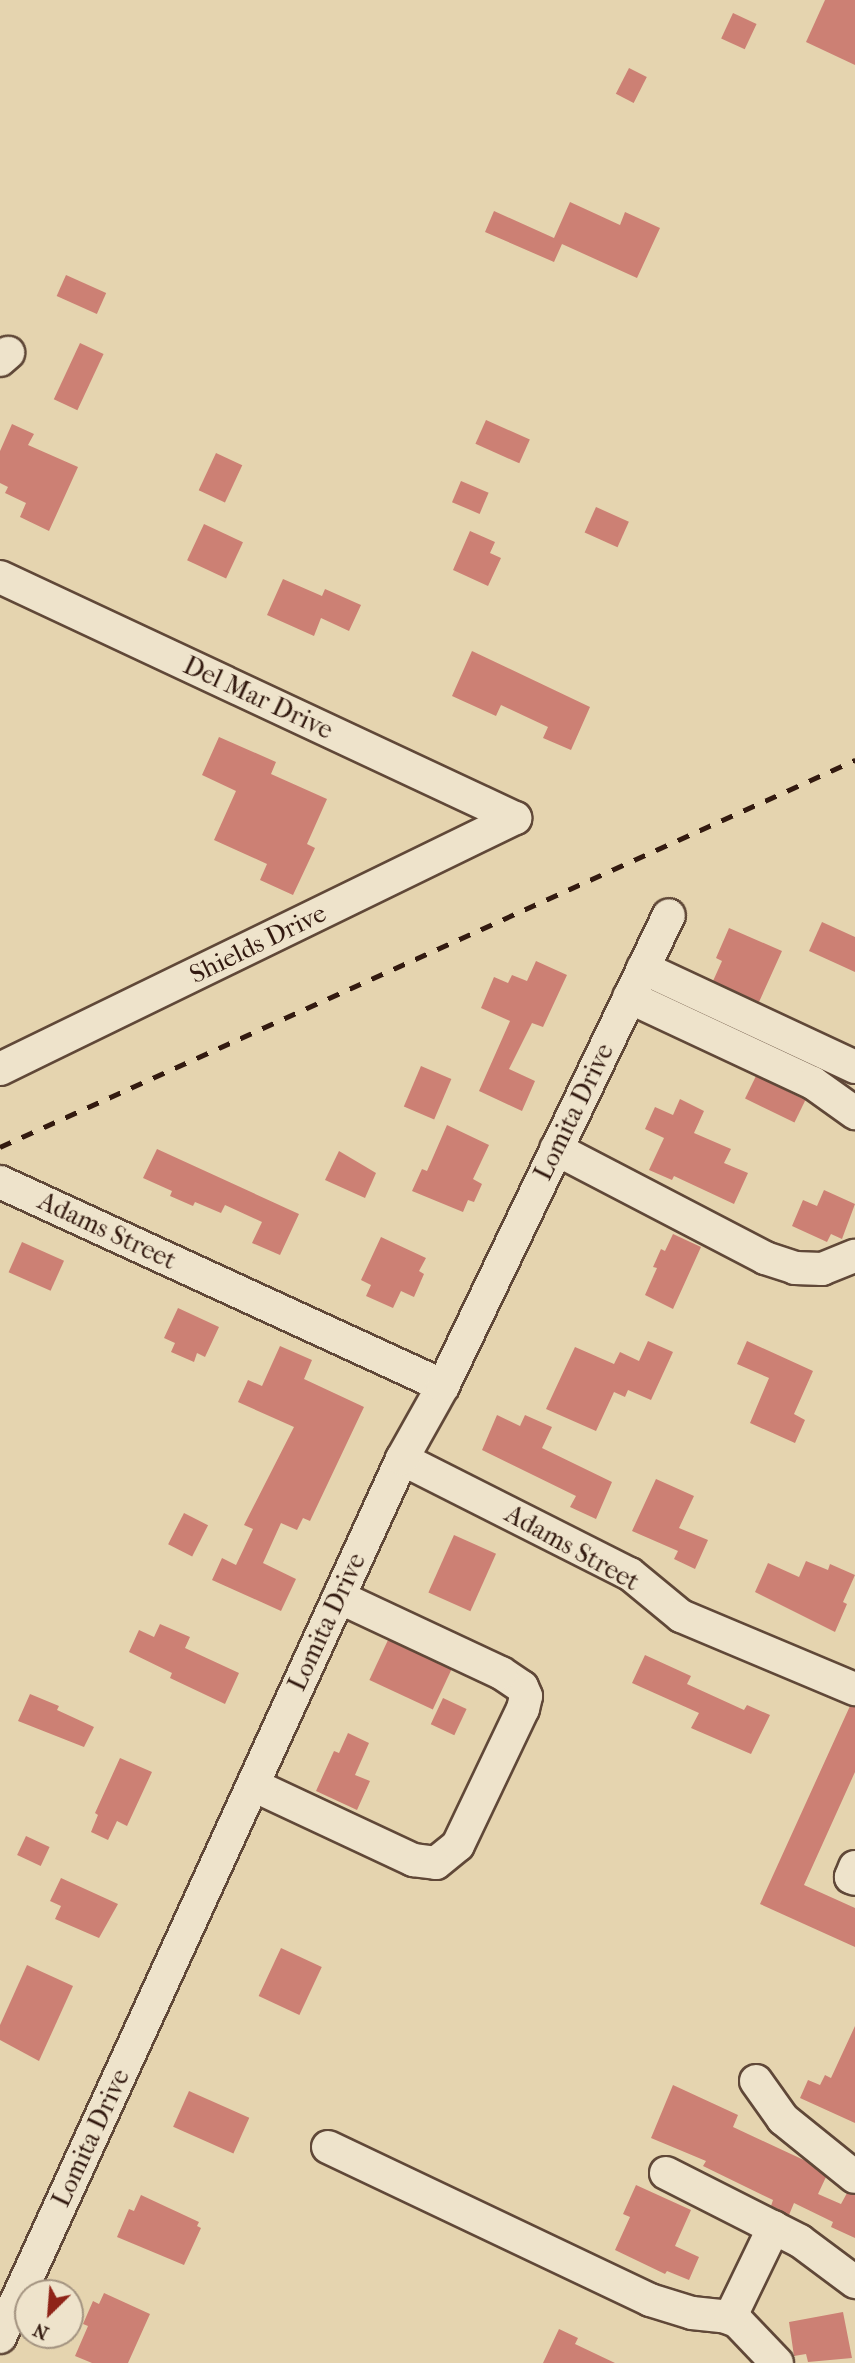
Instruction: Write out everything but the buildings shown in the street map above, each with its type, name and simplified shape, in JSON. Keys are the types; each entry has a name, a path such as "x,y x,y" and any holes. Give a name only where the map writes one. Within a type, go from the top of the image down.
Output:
{"street":[{"name":"Del Mar Drive","path":"0,577 515,818"},
{"name":"Shields Drive","path":"0,1069 515,818"},
{"name":"Lomita Drive","path":"0,2337 402,1459 443,1386 668,915"},
{"path":"643,968 855,1067"},
{"path":"629,997 813,1083 855,1113"},
{"path":"556,1149 765,1258 795,1268 822,1269 855,1256"},
{"name":"Adams Street","path":"0,1182 443,1386"},
{"name":"Adams Street","path":"402,1459 630,1574 681,1616 855,1689"},
{"path":"253,1785 413,1860 436,1863 458,1845 517,1722 526,1696 522,1687 501,1673 338,1597"},
{"path":"855,1867 851,1877 855,1879"},
{"path":"757,2081 783,2119 855,2176"},
{"path":"328,2147 650,2300 692,2313 730,2318 746,2327 765,2353 777,2363"},
{"path":"666,2173 774,2227 827,2258 855,2282"},
{"path":"730,2318 774,2227"}],"railway":[{"path":"0,1147 855,760"}]}
